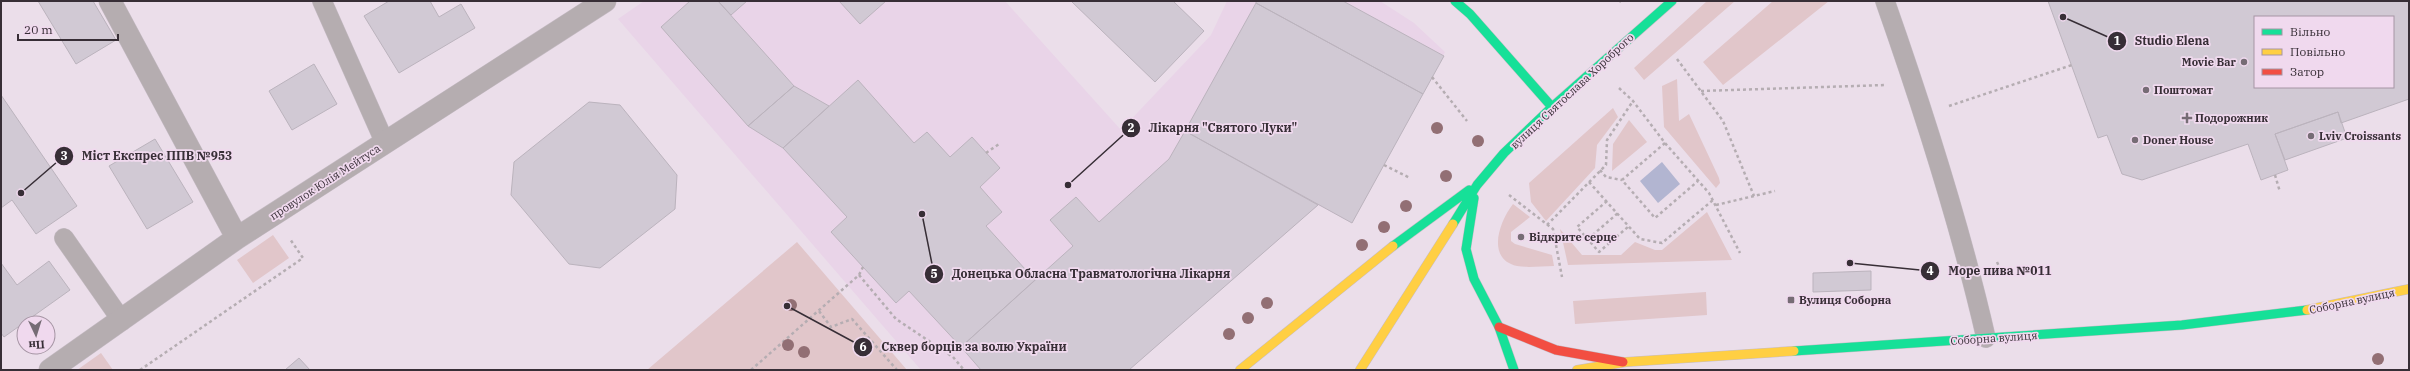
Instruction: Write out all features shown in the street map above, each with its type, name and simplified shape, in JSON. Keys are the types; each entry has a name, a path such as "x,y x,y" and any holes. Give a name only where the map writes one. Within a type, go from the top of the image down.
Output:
{"main road":[{"path":"1455,1 1470,14 1552,107"},
{"name":"вулиця Святослава Хороброго","path":"1476,185 1504,153 1552,107 1672,1"},
{"path":"1476,185 1466,249 1474,279 1499,327 1514,370"},
{"path":"1240,370 1420,224 1476,185"},
{"path":"1360,370 1476,185"},
{"name":"Соборна вулиця","path":"1577,370 1626,362 2190,324 2326,308 2409,289"},
{"path":"1499,327 1556,350 1626,362"}],"street":[{"path":"110,1 237,238"},
{"name":"провулок Юлія Мейтуса","path":"50,370 122,321 237,238 605,1"}],"lane":[{"path":"322,1 385,143"},
{"path":"1885,1 1914,84 1972,276 1986,338"},
{"path":"64,238 122,321"}],"path":[{"path":"1678,59 1723,122 1754,196"},
{"path":"1701,91 1914,84 1944,107 2072,65"},
{"path":"1432,77 1467,120"},
{"path":"1619,88 1633,101 1665,143 1713,200 1740,253"},
{"path":"1547,225 1606,165 1607,140 1633,101"},
{"path":"1622,180 1665,143"},
{"path":"986,153 999,144"},
{"path":"1384,165 1410,178"},
{"path":"1600,170 1606,177 1622,180 1655,218 1698,181"},
{"path":"2275,175 2280,192"},
{"path":"1590,182 1640,239 1662,243 1713,200"},
{"path":"1716,205 1775,191"},
{"path":"1509,195 1553,229 1562,278"},
{"path":"1607,201 1577,227 1599,252 1629,226"},
{"path":"1588,239 1618,213"},
{"path":"140,370 303,258 274,215"},
{"path":"751,370 860,275 863,267"},
{"path":"860,275 896,319 953,357 964,370"},
{"path":"819,311 831,327 852,319 897,370"}],"shaded area":[{"path":"644,1 1005,1 1121,130 1211,35 1227,1 1380,1 1414,23 1445,52 1352,223 1318,205 1129,370 921,370 618,19"},
{"path":"1707,1 1735,1 1644,80 1634,68"},
{"path":"1773,1 1829,1 1723,85 1703,62"},
{"path":"1677,79 1679,121 1689,114 1719,178 1720,183 1716,188 1664,127 1662,86"},
{"path":"1613,108 1618,117 1597,145 1595,168 1546,221 1531,202 1529,183"},
{"path":"1629,120 1647,142 1612,171 1613,144"},
{"path":"1513,204 1530,217 1511,232 1511,241 1515,244 1552,255 1554,266 1517,266 1507,262 1501,256 1498,248 1500,230 1503,220"},
{"path":"1707,212 1732,260 1568,265 1560,229 1582,255 1621,255 1635,242 1655,250 1662,250"},
{"path":"273,235 289,258 253,283 237,260"},
{"path":"797,242 907,370 647,370"},
{"path":"1706,292 1707,315 1575,324 1573,301"},
{"path":"101,353 113,370 77,370"}],"water":[{"path":"1662,162 1680,184 1658,203 1640,181"}],"building":[{"path":"38,1 93,1 116,40 76,64"},
{"path":"389,1 430,1 439,17 461,4 475,28 399,73 364,16"},
{"path":"690,1 718,1 794,86 748,126 661,27"},
{"path":"718,1 747,1 731,15"},
{"path":"839,1 886,1 860,24"},
{"path":"1071,1 1173,1 1204,31 1155,82"},
{"path":"1256,1 1343,1 1444,56 1423,94 1256,3"},
{"path":"2048,1 2409,1 2409,99 2341,123 2338,112 2275,134 2288,170 2261,180 2248,144 2142,180 2122,174 2107,135 2098,138"},
{"path":"1256,3 1423,94 1352,223 1185,131"},
{"path":"314,64 337,104 292,130 269,91"},
{"path":"858,80 914,143 927,132 950,157 972,137 1000,168 980,187 1002,212 986,226 1035,280 961,347 909,291 896,303 831,232 847,217 783,148"},
{"path":"794,86 829,106 783,148 748,126"},
{"path":"1,95 77,206 36,234 12,200 1,208"},
{"path":"589,102 620,105 677,175 675,209 600,268 569,264 511,195 514,162"},
{"path":"2338,112 2347,138 2285,160 2275,134"},
{"path":"1185,131 1318,205 1129,370 981,370 961,347 1073,246 1050,220 1076,197 1099,222 1169,159"},
{"path":"155,139 193,202 147,229 109,166"},
{"path":"49,261 70,290 35,315 16,315 16,328 4,337 1,333 1,263 17,285"},
{"path":"1871,271 1871,290 1813,292 1813,273"},
{"path":"299,358 310,370 285,370"}],"traffic: fast":[{"path":"1455,1 1470,14 1552,107"},
{"path":"1453,224 1477,185 1504,153 1552,107 1672,1"},
{"path":"1393,246 1469,190"},
{"path":"1474,198 1466,249 1474,279 1499,327 1514,370"},
{"path":"1794,351 2182,325 2307,310"}],"traffic: slow":[{"path":"1360,370 1453,224"},
{"path":"1240,370 1393,246"},
{"path":"2307,310 2409,289"},
{"path":"1577,370 1626,362 1794,351"}],"traffic: jam":[{"path":"1499,327 1556,350 1623,362"}],"place":[{"name":"Studio Elena","path":"2063,17"},
{"name":"Movie Bar","path":"2244,62"},
{"name":"Поштомат","path":"2146,90"},
{"name":"Подорожник","path":"2187,118"},
{"name":"Lviv Croissants","path":"2311,136"},
{"name":"Doner House","path":"2135,140"},
{"name":"Лікарня \"Святого Луки\"","path":"1068,185"},
{"name":"Міст Експрес ППВ №953","path":"21,193"},
{"name":"Донецька Обласна Травматологічна Лікарня","path":"922,214"},
{"name":"Відкрите серце","path":"1521,237"},
{"name":"Море пива №011","path":"1850,263"},
{"name":"Вулиця Соборна","path":"1791,300"},
{"name":"Сквер борців за волю України","path":"787,306"}]}
